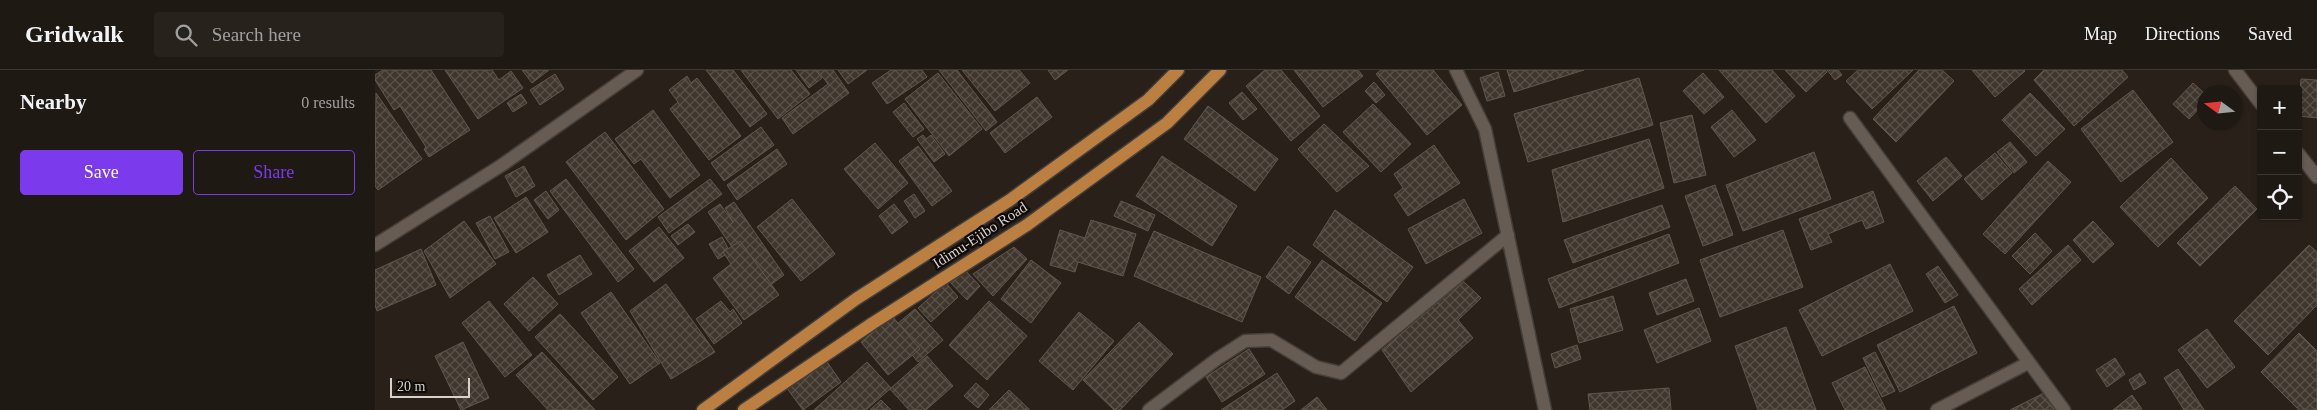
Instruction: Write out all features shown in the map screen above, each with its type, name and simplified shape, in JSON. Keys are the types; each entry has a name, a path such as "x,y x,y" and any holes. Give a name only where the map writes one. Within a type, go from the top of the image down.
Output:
{"main road":[{"name":"Idimu-Ejibo Road","path":"703,410 856,299 1010,200 1148,100 1178,70"},
{"name":"Idimu-Ejibo Road","path":"744,410 873,323 1035,220 1167,123 1220,70"}],"street":[{"path":"375,245 502,165 637,70"},
{"path":"1456,70 1485,129 1545,410"},
{"path":"2235,70 2257,99"},
{"path":"1850,118 2064,410"},
{"path":"2302,158 2317,177"},
{"path":"1149,410 1217,359 1245,342 1271,340 1316,367 1341,373 1508,234"},
{"path":"1937,410 2028,362"}],"building":[{"path":"383,70 431,70 470,130 429,157 424,149 426,147 400,106 394,110 375,80 375,75"},
{"path":"445,70 492,70 499,80 511,71 523,88 478,119"},
{"path":"522,70 549,70 532,83"},
{"path":"706,70 733,70 767,114 750,127"},
{"path":"741,70 791,70 810,94 778,119"},
{"path":"796,70 816,70 822,78 809,88"},
{"path":"817,70 833,70 849,93 793,134 782,118 828,84"},
{"path":"838,70 867,70 848,84"},
{"path":"891,70 922,70 927,77 887,104 872,83"},
{"path":"939,70 957,70 997,122 986,131"},
{"path":"962,70 1019,70 1030,83 995,111"},
{"path":"1048,70 1068,70 1055,80"},
{"path":"1265,70 1281,70 1320,116 1291,141 1246,86"},
{"path":"1294,70 1358,70 1363,76 1323,107"},
{"path":"1381,70 1433,70 1462,105 1427,135 1376,74"},
{"path":"1507,70 1584,70 1514,92"},
{"path":"1719,70 1772,70 1795,96 1766,123"},
{"path":"1785,70 1825,70 1827,72 1806,92"},
{"path":"1827,70 1838,70 1842,75 1835,80"},
{"path":"1858,70 1913,70 1872,109 1846,81"},
{"path":"1919,70 1942,70 1954,81 1896,142 1873,119"},
{"path":"1972,70 2024,70 2025,71 1995,97"},
{"path":"2044,70 2122,70 2128,77 2074,126 2034,80"},
{"path":"1498,72 1505,96 1487,101 1480,78"},
{"path":"938,73 982,129 949,156 905,99"},
{"path":"1703,73 1724,97 1704,114 1683,91"},
{"path":"555,74 564,89 540,105 530,90"},
{"path":"687,76 691,83 697,78 741,136 709,160 670,109 678,102 669,90"},
{"path":"1639,78 1653,125 1528,162 1514,114"},
{"path":"2301,79 2317,80 2317,118 2302,116"},
{"path":"1374,82 1385,95 1376,103 1365,91"},
{"path":"2193,83 2197,87 2197,110 2189,119 2173,104"},
{"path":"2133,90 2173,142 2121,182 2081,129"},
{"path":"1242,92 1257,109 1243,120 1229,103"},
{"path":"376,93 422,159 378,190 375,186"},
{"path":"2030,93 2065,129 2036,156 2002,120"},
{"path":"521,94 527,103 513,112 507,103"},
{"path":"1037,97 1052,117 1005,153 990,133"},
{"path":"904,103 924,129 913,137 893,112"},
{"path":"1373,104 1411,144 1381,172 1343,132"},
{"path":"1208,106 1278,159 1255,191 1184,139"},
{"path":"653,110 700,175 670,198 641,159 634,164 615,139"},
{"path":"1732,110 1756,140 1734,157 1711,127"},
{"path":"1692,115 1706,175 1674,183 1660,123"},
{"path":"1324,124 1369,166 1337,192 1298,149"},
{"path":"761,127 774,145 724,181 711,163"},
{"path":"605,132 664,209 626,240 566,162"},
{"path":"923,135 926,139 931,135 945,154 934,162 917,139"},
{"path":"1649,139 1664,188 1563,222 1552,170"},
{"path":"2010,142 2027,162 2014,173 1997,152"},
{"path":"875,143 908,183 878,209 844,169"},
{"path":"1434,145 1460,183 1408,216 1394,195 1403,188 1394,174"},
{"path":"918,146 952,191 932,206 899,161"},
{"path":"777,149 787,164 737,200 727,185"},
{"path":"1814,152 1831,199 1743,231 1726,185"},
{"path":"1995,153 2012,173 1982,200 1964,179"},
{"path":"1162,156 1237,206 1212,246 1136,196"},
{"path":"1946,157 1962,176 1933,201 1917,181"},
{"path":"2171,158 2208,198 2158,247 2120,207"},
{"path":"2048,161 2071,182 2005,254 1983,234"},
{"path":"524,166 535,186 516,197 505,176"},
{"path":"566,179 634,269 618,282 550,191"},
{"path":"710,179 722,194 669,233 658,217"},
{"path":"1715,185 1733,235 1703,246 1685,196"},
{"path":"2235,186 2257,209 2200,266 2177,243"},
{"path":"546,191 559,210 548,219 534,200"},
{"path":"1873,191 1884,222 1866,229 1862,220 1828,234 1832,242 1811,250 1799,219"},
{"path":"914,194 925,211 915,218 904,201"},
{"path":"526,197 548,232 516,253 494,218"},
{"path":"792,199 835,254 801,281 757,227"},
{"path":"1464,199 1482,233 1426,264 1408,229"},
{"path":"1121,201 1155,215 1148,231 1114,216"},
{"path":"734,202 784,275 762,291 708,212 720,204 733,222 725,208"},
{"path":"894,204 908,222 892,234 879,216"},
{"path":"1662,205 1670,227 1573,263 1564,240"},
{"path":"1335,210 1413,267 1387,302 1313,245"},
{"path":"490,216 509,252 495,259 476,223"},
{"path":"1091,220 1136,234 1123,276 1078,262 1075,272 1050,265 1060,230 1085,238"},
{"path":"464,221 496,264 450,298 424,251"},
{"path":"2093,221 2114,244 2093,263 2073,240"},
{"path":"688,224 695,232 678,245 671,236"},
{"path":"659,227 684,258 654,282 629,251"},
{"path":"1783,230 1803,287 1720,317 1700,260"},
{"path":"1154,231 1261,277 1242,322 1134,276"},
{"path":"2035,233 2052,251 2030,274 2012,256"},
{"path":"1669,234 1679,263 1559,308 1548,279"},
{"path":"722,237 730,252 718,259 709,244"},
{"path":"740,241 779,295 744,320 713,278 731,264 723,252"},
{"path":"2068,245 2081,260 2032,305 2019,289"},
{"path":"2309,245 2317,252 2317,305 2268,355 2234,321"},
{"path":"1288,246 1311,262 1289,294 1266,277"},
{"path":"1014,247 1027,259 993,296 973,274"},
{"path":"421,249 436,285 377,311 375,305 375,270"},
{"path":"580,255 592,274 559,295 547,275"},
{"path":"1031,260 1061,283 1031,323 1001,299"},
{"path":"1322,260 1382,303 1355,341 1295,297"},
{"path":"1890,264 1913,311 1822,356 1799,310"},
{"path":"1938,266 1958,295 1945,303 1926,274"},
{"path":"963,268 980,286 967,300 949,281"},
{"path":"533,277 558,304 529,331 504,304"},
{"path":"1686,279 1694,301 1657,315 1649,293"},
{"path":"1463,281 1481,298 1458,320 1473,338 1411,392 1382,350"},
{"path":"946,283 958,297 931,322 918,308"},
{"path":"666,284 715,352 671,379 630,311"},
{"path":"611,292 660,363 630,384 581,313"},
{"path":"1613,296 1623,330 1579,343 1570,309"},
{"path":"489,301 532,355 505,377 462,323"},
{"path":"721,301 730,312 733,309 742,323 714,344 696,319"},
{"path":"989,301 1027,336 987,380 949,345"},
{"path":"1954,306 1977,353 1900,392 1877,345"},
{"path":"1699,308 1711,341 1657,363 1644,330"},
{"path":"915,309 943,340 918,362 891,329"},
{"path":"1079,312 1114,341 1073,390 1039,361"},
{"path":"560,314 618,377 593,400 535,337"},
{"path":"892,316 920,349 888,375 861,342"},
{"path":"1139,322 1173,354 1120,410 1114,410 1083,380"},
{"path":"1786,327 1816,410 1758,410 1735,346"},
{"path":"2207,329 2235,367 2207,388 2178,350"},
{"path":"2299,333 2317,351 2317,410 2299,410 2261,372"},
{"path":"463,342 489,398 461,410 435,356"},
{"path":"1577,345 1581,359 1555,368 1551,354"},
{"path":"1249,349 1265,374 1222,402 1206,377"},
{"path":"542,352 595,410 548,410 516,375"},
{"path":"1875,352 1895,391 1882,397 1863,358"},
{"path":"927,356 953,386 926,410 909,410 890,389"},
{"path":"2115,358 2125,374 2107,387 2096,370"},
{"path":"825,359 841,382 803,410 786,387"},
{"path":"867,362 891,388 866,410 814,410"},
{"path":"1865,367 1886,410 1845,410 1832,383"},
{"path":"2178,369 2204,410 2184,410 2164,378"},
{"path":"1277,373 1295,401 1282,410 1221,410"},
{"path":"2140,373 2146,383 2134,390 2129,380"},
{"path":"976,383 989,395 978,408 964,396"},
{"path":"1669,388 1671,410 1590,410 1588,394"},
{"path":"1009,390 1030,410 989,410"},
{"path":"2046,392 2054,410 2010,410"},
{"path":"2132,395 2142,409 2113,410"},
{"path":"1317,397 1327,410 1301,410"},
{"path":"881,400 891,410 870,410"}]}
